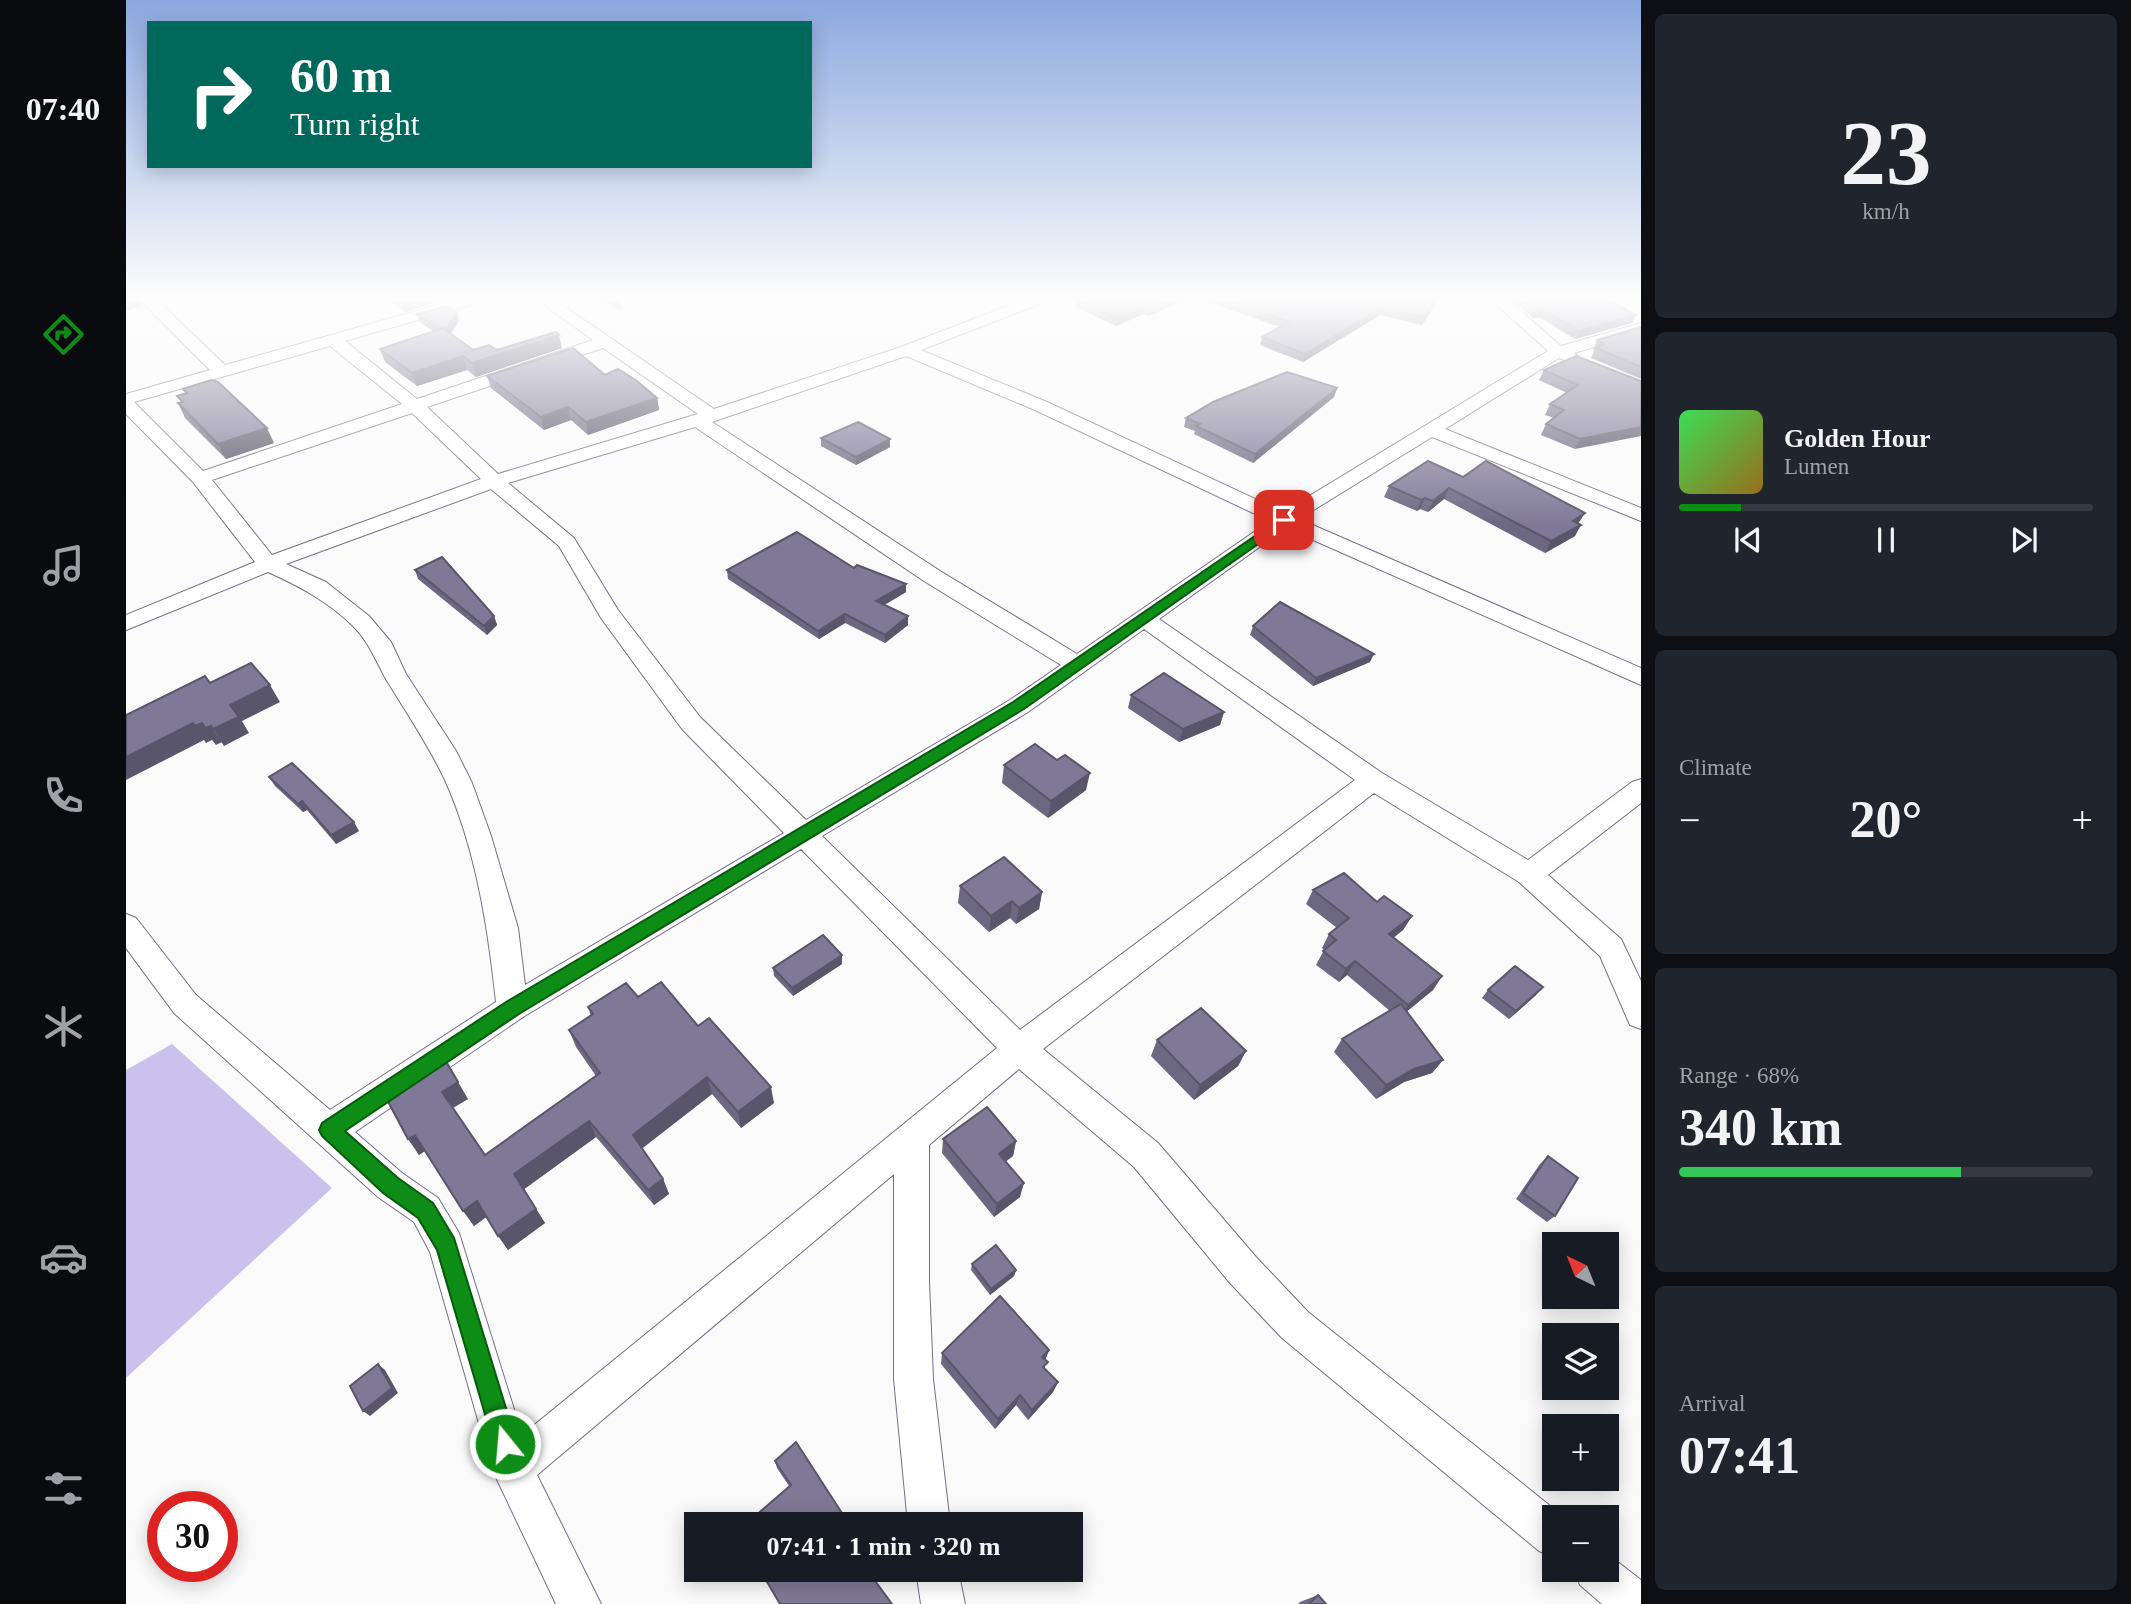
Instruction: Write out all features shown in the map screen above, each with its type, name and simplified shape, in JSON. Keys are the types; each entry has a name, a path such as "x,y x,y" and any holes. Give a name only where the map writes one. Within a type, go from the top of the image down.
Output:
{"street":[{"path":"205,375 126,401 200,478 268,564 318,587 361,621 383,647 395,675 443,751 459,783 478,836 503,928 512,1008"},
{"path":"376,375 416,407 494,481 567,542 609,613 691,723 802,836 1020,1049 1146,1155 1243,1270 1295,1325 1542,1526"},
{"path":"200,478 509,375"},
{"path":"650,375 704,418 920,568 1078,665"},
{"path":"126,623 268,564 494,481 704,418 833,375"},
{"path":"966,375 1041,406 1284,520 1641,677"},
{"path":"329,1130 512,1008 1019,706 1284,520 1522,375"},
{"path":"1434,431 1641,515"},
{"path":"1144,619 1373,780 1529,874 1611,948 1641,1015"},
{"path":"512,1469 1020,1049 1373,780"},
{"path":"1529,874 1641,789"},
{"path":"126,926 185,1003 390,1185 426,1210 446,1246 512,1469 579,1604"},
{"path":"912,1137 908,1279 920,1471 927,1512"},
{"path":"939,1582 943,1604"},
{"path":"1609,1582 1636,1604"}],"shaded area":[{"path":"172,1044 332,1188 126,1378 126,1070"}],"building":[{"path":"627,375 657,398 586,422 568,407 541,417 487,376"},
{"path":"1280,375 1296,375 1337,388 1255,454 1196,426 1200,424 1186,418 1213,402"},
{"path":"1555,375 1625,375 1641,381 1641,427 1580,439 1546,424 1564,410 1550,404 1578,385"},
{"path":"211,380 218,382 267,428 218,444 178,403 183,402 177,396 187,393 183,389"},
{"path":"858,422 890,439 856,457 821,438"},
{"path":"1428,461 1463,477 1486,461 1585,513 1573,521 1581,525 1551,541 1449,488 1433,501 1425,498 1421,500 1389,486"},
{"path":"797,532 854,568 857,565 906,584 876,601 908,616 885,635 845,614 818,631 727,570"},
{"path":"442,557 494,616 484,626 415,570"},
{"path":"1280,602 1374,654 1316,678 1253,626"},
{"path":"251,663 270,685 230,705 239,717 213,729 211,726 205,728 202,723 195,726 193,723 126,757 126,715 205,676 210,683"},
{"path":"1164,673 1224,712 1183,729 1131,695"},
{"path":"1035,744 1057,760 1065,755 1090,773 1051,801 1004,765"},
{"path":"292,763 354,822 331,835 302,801 298,804 269,777"},
{"path":"1004,857 1042,892 1019,908 1012,901 991,916 960,886"},
{"path":"1344,873 1377,902 1384,896 1412,916 1389,934 1442,976 1408,1005 1355,961 1346,969 1323,951 1336,940 1329,934 1349,918 1313,890"},
{"path":"823,935 842,955 792,988 773,968"},
{"path":"1515,966 1543,987 1516,1011 1488,990"},
{"path":"661,982 698,1026 709,1018 771,1087 738,1112 707,1077 633,1135 663,1179 648,1190 589,1121 514,1174 536,1209 498,1236 477,1201 463,1211 415,1135 408,1139 384,1094 444,1058 458,1082 442,1092 485,1155 600,1073 569,1030 593,1014 588,1007 626,983 638,997"},
{"path":"1401,1004 1443,1060 1414,1069 1386,1085 1342,1039"},
{"path":"1201,1008 1246,1051 1200,1085 1157,1040"},
{"path":"987,1107 1016,1141 999,1154 1024,1183 997,1204 943,1139"},
{"path":"1548,1156 1578,1178 1555,1216 1523,1193"},
{"path":"996,1245 1016,1270 991,1289 972,1264"},
{"path":"1000,1296 1049,1350 1042,1357 1048,1362 1043,1367 1058,1382 1032,1410 1020,1395 998,1419 942,1353"},
{"path":"378,1364 392,1388 363,1411 350,1386"},
{"path":"796,1442 841,1512 760,1512 791,1485 775,1461"},
{"path":"767,1582 876,1582 892,1604 780,1604"},
{"path":"1318,1595 1326,1604 1309,1604"}],"route":[{"path":"505,1444 446,1246 426,1210 390,1185 329,1130 512,1008 1019,706 1284,520"}]}
